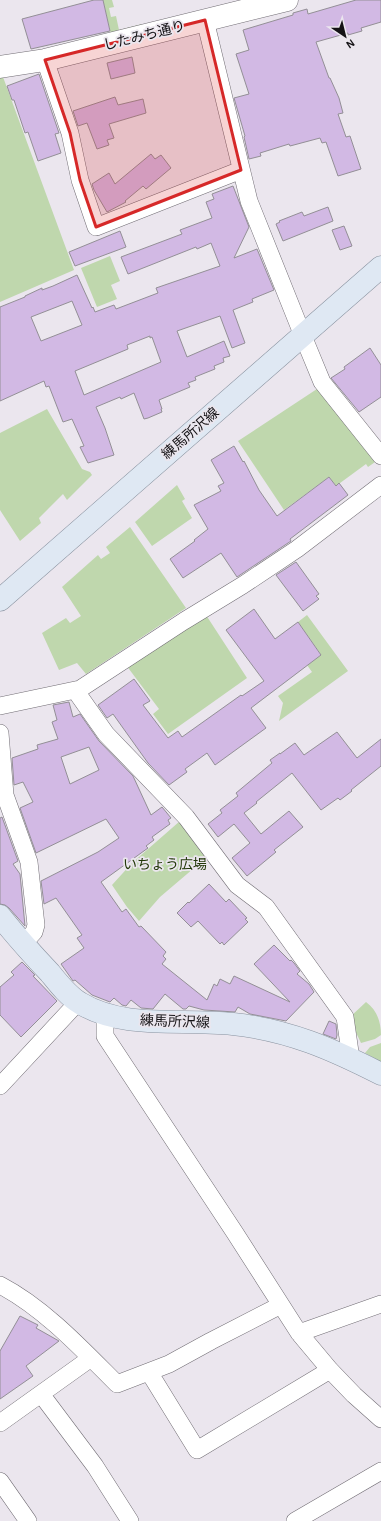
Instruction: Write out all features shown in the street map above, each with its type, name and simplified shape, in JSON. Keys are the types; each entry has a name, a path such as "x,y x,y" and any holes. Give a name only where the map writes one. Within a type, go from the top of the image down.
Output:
{"main road":[{"name":"練馬所沢線","path":"0,600 381,267"},
{"name":"練馬所沢線","path":"0,916 64,990 78,1002 105,1015 129,1019 232,1024 260,1028 300,1037 351,1058 381,1074"}],"street":[{"name":"したみち通り","path":"0,67 45,60 287,0"},
{"path":"205,20 249,201 303,336 322,382 381,456"},
{"path":"45,60 70,133 80,180 96,227 241,170"},
{"path":"0,706 80,689 298,549 381,485"},
{"path":"75,690 106,734 186,817 237,885 266,907 345,1017 351,1058"},
{"path":"0,733 5,796 30,862 36,925 34,932 23,944"},
{"path":"0,1086 78,1002"},
{"path":"105,1015 105,1036 235,1232 299,1333 330,1370 354,1395 381,1419"},
{"path":"0,1285 32,1305 91,1358 117,1384 169,1364 281,1305"},
{"path":"299,1333 381,1304"},
{"path":"0,1423 91,1358"},
{"path":"149,1372 197,1450 330,1370"},
{"path":"41,1394 95,1466 130,1521"},
{"path":"295,1521 381,1471"},
{"path":"0,1481 28,1521"}],"highlighted area":[{"path":"205,20 241,170 96,227 80,180 70,133 45,60"}],"green space":[{"path":"103,0 112,0 114,7 109,8 111,17 116,16 119,30 142,24 143,27 111,35"},
{"path":"0,77 3,77 74,270 0,302"},
{"path":"110,256 120,281 111,285 117,299 97,307 81,268"},
{"path":"320,387 378,460 368,467 366,464 336,486 329,477 284,510 238,441"},
{"path":"47,409 82,469 90,472 92,475 67,500 63,494 39,518 41,523 20,541 0,510 0,433"},
{"path":"177,485 185,499 182,501 192,518 152,546 135,522"},
{"path":"130,527 186,608 86,674 77,663 59,670 42,633 66,618 70,623 81,616 62,587 98,555 101,559 110,553 106,547"},
{"path":"206,615 247,678 168,734 153,714 159,709 126,665"},
{"path":"307,615 348,671 279,721 283,703 278,696 312,672 307,665 319,656 320,653 298,622"},
{"name":"いちょう広場","path":"180,821 207,857 160,897 139,921 127,907 112,885 132,863"},
{"path":"366,1002 370,1005 378,1017 381,1035 375,1039 361,1043 349,1018"},
{"path":"381,1043 381,1062 365,1053 370,1047"}],"building":[{"path":"94,0 103,0 110,31 31,49 22,19"},
{"path":"356,0 381,0 381,22 361,28 362,31 348,35 348,33 316,42 329,78 339,98 343,113 338,114 346,137 350,136 361,169 338,176 326,142 322,143 320,138 290,146 289,144 260,153 261,156 249,159 245,136 234,98 249,94 236,54 249,50 243,30 293,15 293,13 307,9 308,14"},
{"path":"132,57 135,73 111,79 107,63"},
{"path":"39,74 59,133 55,134 61,153 38,161 28,132 25,133 14,100 12,100 7,86"},
{"path":"115,97 118,105 143,99 146,113 109,124 114,138 107,140 109,145 97,149 87,123 78,126 73,111"},
{"path":"151,154 155,159 161,155 171,168 146,189 143,186 125,201 126,202 107,212 92,184 109,173 115,184"},
{"path":"233,186 249,227 234,258 257,249 274,290 252,299 253,302 233,310 245,343 232,348 220,316 177,331 187,357 224,341 230,356 223,358 224,362 214,366 215,369 195,377 196,380 188,383 190,387 159,400 162,412 148,418 144,419 134,393 96,407 114,455 88,463 80,447 84,446 72,419 63,422 49,386 46,387 44,381 0,401 0,307 42,288 42,290 77,275 95,312 114,305 116,309 158,293 156,288 220,266 211,243 197,249 196,247 128,274 121,257 182,234 180,230 212,218 206,202 214,199 212,194","holes":["72,301 82,325 41,341 31,317","150,336 150,338 152,337 161,362 84,395 75,371 128,349 127,345"]},
{"path":"328,207 333,221 283,241 276,224 280,222 279,221 302,212 304,216"},
{"path":"344,226 352,246 340,250 332,230"},
{"path":"120,231 126,247 75,266 69,252"},
{"path":"370,348 381,365 381,397 359,412 331,378 345,369 344,367"},
{"path":"234,446 243,462 244,461 259,490 277,516 329,477 336,486 339,483 348,495 290,539 291,541 237,577 221,553 183,578 170,559 195,541 194,540 208,529 194,505 221,491 218,486 224,483 211,460"},
{"path":"296,562 319,594 316,596 319,599 303,611 276,575"},
{"path":"254,609 275,639 298,622 321,655 251,708 266,728 215,765 207,753 185,769 187,772 169,785 148,763 113,714 107,718 98,705 134,679 150,701 143,705 168,738 178,731 182,737 241,695 242,696 264,681 226,630"},
{"path":"69,702 73,717 80,714 99,741 133,776 151,815 162,807 171,818 168,820 170,824 152,837 154,840 146,846 148,848 101,882 122,912 126,909 139,927 141,926 166,952 163,956 166,959 162,964 207,1000 214,984 217,986 220,979 230,984 234,976 290,1002 254,964 274,945 294,963 300,971 297,974 309,984 314,992 286,1021 250,1014 238,1007 235,1012 204,1010 189,1006 186,1009 183,1009 165,994 153,1009 141,1008 131,1000 126,1006 122,1005 114,998 110,1002 92,995 75,980 73,981 61,964 84,948 77,938 82,935 56,898 44,904 41,881 98,852 119,838 106,819 36,853 20,808 33,802 23,782 14,785 12,758 38,749 37,745 58,739 52,722 57,720 53,705","holes":["89,747 99,770 70,784 61,757"]},
{"path":"337,732 357,758 381,739 381,766 340,800 338,798 321,810 292,773 256,802 257,803 244,813 261,834 289,811 303,827 274,850 276,852 247,876 232,858 250,843 234,824 218,837 208,824 222,813 220,810 238,796 236,793 272,763 270,760 295,743 304,755"},
{"path":"2,817 18,861 13,864 20,874 25,926 9,908 0,904 0,818"},
{"path":"209,884 226,902 229,899 247,918 245,919 248,922 224,945 222,942 220,944 198,921 191,927 177,913"},
{"path":"22,962 57,1001 21,1037 0,1015 0,987 14,975 11,972"},
{"path":"329,1021 336,1024 336,1039 323,1034"},
{"path":"20,1316 38,1325 36,1328 59,1341 26,1366 33,1376 0,1399 0,1351"}]}
